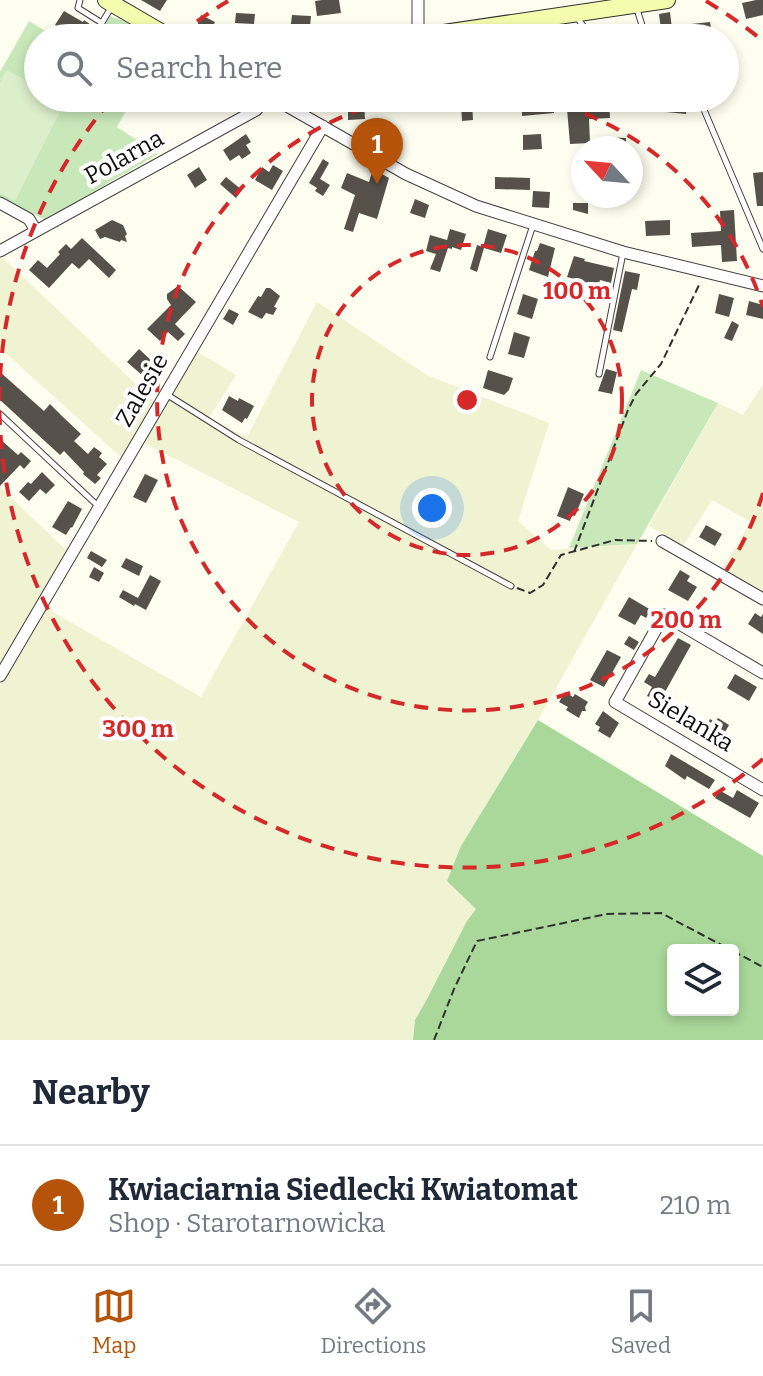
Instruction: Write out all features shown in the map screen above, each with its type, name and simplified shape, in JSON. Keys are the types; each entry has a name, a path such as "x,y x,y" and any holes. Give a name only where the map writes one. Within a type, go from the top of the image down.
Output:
{"street":[{"path":"418,0 418,24"},
{"path":"507,24 667,0"},
{"path":"109,2 145,24"},
{"name":"Polarna","path":"0,251 252,112"},
{"path":"296,112 406,174 476,206 623,252 763,286"},
{"name":"Zalesie","path":"0,676 323,126"},
{"path":"0,203 29,219 36,231"},
{"path":"662,541 763,599"},
{"name":"Sielanka","path":"763,673 664,615 615,702 763,790"}],"lane":[{"path":"80,0 78,8 102,23 109,2"},
{"path":"636,5 642,24"},
{"path":"575,14 582,24"},
{"path":"705,112 763,249"},
{"path":"490,357 533,224"},
{"path":"599,374 623,252"},
{"path":"165,394 239,440 511,586"},
{"path":"0,414 99,507"}],"path":[{"path":"574,552 628,410 636,394 661,364 705,273"},
{"path":"511,586 530,593 543,585 561,555 615,540 662,541"},
{"path":"434,1040 477,941 607,914 661,913 719,944"},
{"path":"739,955 763,967"}],"green space":[{"path":"110,16 132,24 105,24"},
{"path":"24,30 24,112 125,112 117,127 158,154 45,220 0,197 0,72"},
{"path":"6,70 24,79 24,112 60,112 15,201 0,193 0,83"},
{"path":"0,256 156,403 122,458 0,348"},
{"path":"317,302 427,375 549,423 518,521 551,550 637,544 538,720 461,846 477,909 415,1020 413,1040 0,1040 0,686 46,608 201,697 299,522 144,443 196,351 236,375 209,418 247,437"},
{"path":"641,370 718,403 637,544 569,548"},
{"path":"763,384 763,592 722,569 751,522 712,500 683,546 649,526 718,403 743,415"},
{"path":"0,487 67,551 0,667"},
{"path":"538,720 763,856 763,1040 413,1040 415,1020 476,909 447,881 461,846"}],"building":[{"path":"141,0 167,0 160,11"},
{"path":"339,0 341,13 317,16 315,1"},
{"path":"763,0 763,15 746,19 742,3"},
{"path":"64,11 90,24 56,24"},
{"path":"670,12 671,24 660,24 659,14"},
{"path":"236,13 255,14 254,24 235,23"},
{"path":"201,15 215,22 214,24 198,24"},
{"path":"292,15 311,16 310,24 291,24"},
{"path":"348,112 365,112 365,119 348,120"},
{"path":"462,112 473,112 473,120 462,121"},
{"path":"522,112 554,112 554,113 522,116"},
{"path":"567,112 610,112 610,118 589,119 590,136 571,136 571,144"},
{"path":"246,134 251,142 246,145 251,153 242,159 239,155 230,161 223,150"},
{"path":"541,134 542,149 523,150 523,135"},
{"path":"323,159 329,163 320,179 330,185 323,196 309,183"},
{"path":"273,165 283,171 272,190 255,180 262,167 269,172"},
{"path":"199,167 207,180 195,188 187,175"},
{"path":"373,169 389,178 377,219 359,213 353,232 344,229 355,195 341,188 347,173 369,182"},
{"path":"763,172 763,206 757,206 753,173"},
{"path":"226,177 242,190 236,198 220,184"},
{"path":"495,177 530,178 530,190 495,189"},
{"path":"533,191 550,192 549,208 532,207"},
{"path":"415,199 429,205 425,218 410,213"},
{"path":"588,208 588,214 573,210"},
{"path":"734,210 737,261 722,262 721,245 692,247 691,233 721,231 720,211"},
{"path":"112,220 123,225 127,242 105,237 100,239 95,230"},
{"path":"670,220 670,235 646,236 645,221"},
{"path":"450,229 466,234 461,250 448,248 440,272 430,269 436,254 426,251 430,235 447,240"},
{"path":"488,229 507,235 501,253 484,248 477,272 470,269 477,245 483,247"},
{"path":"82,238 116,270 109,278 89,259 79,269 72,263 49,288 29,270 38,260 47,268 66,244 71,249"},
{"path":"540,243 555,248 548,277 529,270"},
{"path":"574,256 614,268 611,283 600,280 595,298 588,283 567,277"},
{"path":"625,271 640,274 637,290 632,289 622,332 613,330"},
{"path":"178,286 196,302 175,324 185,334 178,341 168,332 160,341 147,329 171,305 167,294"},
{"path":"266,288 280,296 273,315 266,313 262,319 248,312"},
{"path":"523,294 538,299 532,319 517,314"},
{"path":"719,294 734,298 729,317 715,313"},
{"path":"749,301 763,305 763,319 746,315"},
{"path":"229,309 239,314 233,325 223,319"},
{"path":"732,321 739,325 732,341 724,338"},
{"path":"514,332 530,337 524,358 508,354"},
{"path":"139,349 154,363 143,376 127,362"},
{"path":"606,369 617,372 612,394 598,391"},
{"path":"488,370 513,378 504,395 483,388"},
{"path":"0,372 44,411 50,404 81,434 74,441 88,454 94,447 102,453 99,457 107,464 97,475 101,478 95,484 64,451 60,455 0,400"},
{"path":"229,396 254,406 242,423 222,410"},
{"path":"0,439 18,455 21,452 31,461 24,469 20,465 0,486"},
{"path":"42,472 55,485 46,494 40,489 29,501 19,492"},
{"path":"145,474 158,480 146,503 133,497"},
{"path":"568,487 584,494 570,521 557,516"},
{"path":"68,501 82,509 66,535 52,527"},
{"path":"706,525 722,534 715,546 699,537"},
{"path":"91,551 107,560 102,567 87,558"},
{"path":"126,558 143,566 139,576 121,567"},
{"path":"94,567 104,573 99,582 89,577"},
{"path":"680,570 690,576 687,581 697,587 688,601 668,590"},
{"path":"150,575 161,581 146,610 119,597 123,590 138,598"},
{"path":"629,597 651,610 646,618 641,615 635,625 618,616"},
{"path":"755,613 761,617 763,614 763,634 748,624"},
{"path":"629,636 639,642 634,650 624,644"},
{"path":"678,638 691,645 659,703 647,696 652,687 644,682 649,674 655,677"},
{"path":"607,650 621,657 604,687 590,680"},
{"path":"735,674 757,687 749,701 727,688"},
{"path":"565,692 588,702 586,711 582,711 579,718 559,702"},
{"path":"603,711 619,723 610,738 598,731 600,727 595,724"},
{"path":"718,718 729,725 720,741 704,731 710,719 715,722"},
{"path":"671,754 715,780 709,789 687,776 685,780 665,766"},
{"path":"719,790 733,798 737,790 759,803 750,818 715,798"}],"place":[{"name":"Kwiaciarnia Siedlecki Kwiatomat","path":"377,184"}]}
